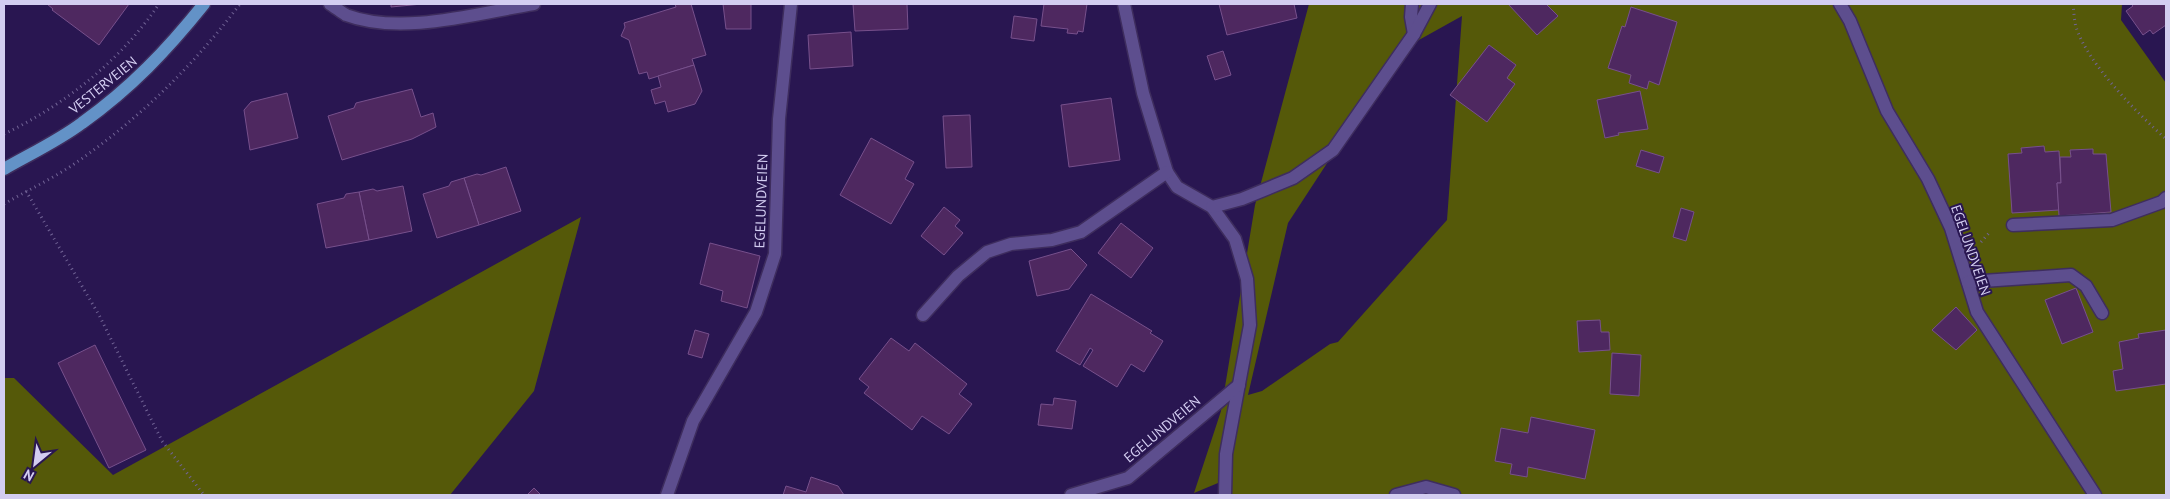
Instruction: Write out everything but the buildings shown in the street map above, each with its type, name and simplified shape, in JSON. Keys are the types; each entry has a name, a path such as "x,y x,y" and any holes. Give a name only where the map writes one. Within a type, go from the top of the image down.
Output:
{"main road":[{"name":"VESTERVEIEN","path":"4,170 81,124 128,87 168,48 204,4"}],"street":[{"path":"330,4 346,14 392,24 439,20 534,4"},
{"name":"EGELUNDVEIEN","path":"667,495 693,421 756,312 775,254 779,119 791,4"},
{"path":"1124,4 1143,93 1167,172 1177,187 1212,207 1234,239 1247,279 1250,325 1226,454 1225,495"},
{"path":"1412,4 1411,17 1414,34"},
{"path":"1212,207 1242,199 1292,178 1332,150 1414,34 1430,4"},
{"name":"EGELUNDVEIEN","path":"1840,4 1850,21 1887,111 1928,179 1951,228 1977,312 2096,495"},
{"path":"923,315 958,276 987,252 1011,244 1052,240 1081,232 1167,172"},
{"path":"2013,225 2112,220 2162,202 2166,198"},
{"path":"1968,282 2071,275 2086,286 2102,313"},
{"name":"EGELUNDVEIEN","path":"1071,495 1128,478 1238,385"},
{"path":"1396,495 1426,487 1454,495"}],"path":[{"path":"4,134 20,126 85,84 142,30 159,4"},
{"path":"2072,4 2076,27 2095,63 2148,122 2166,139"},
{"path":"26,191 99,315 162,441 204,495"},
{"path":"1962,264 1990,232 2013,225"}],"shaded area":[{"path":"1309,4 2122,4 2121,20 2166,83 2166,495 1220,495 1218,483 1194,493 1221,411 1255,205","holes":["1462,16 1447,220 1338,342 1330,344 1262,391 1248,395 1288,223 1401,50"]},
{"path":"581,217 534,391 450,495 4,495 4,378 14,378 113,475"}]}
